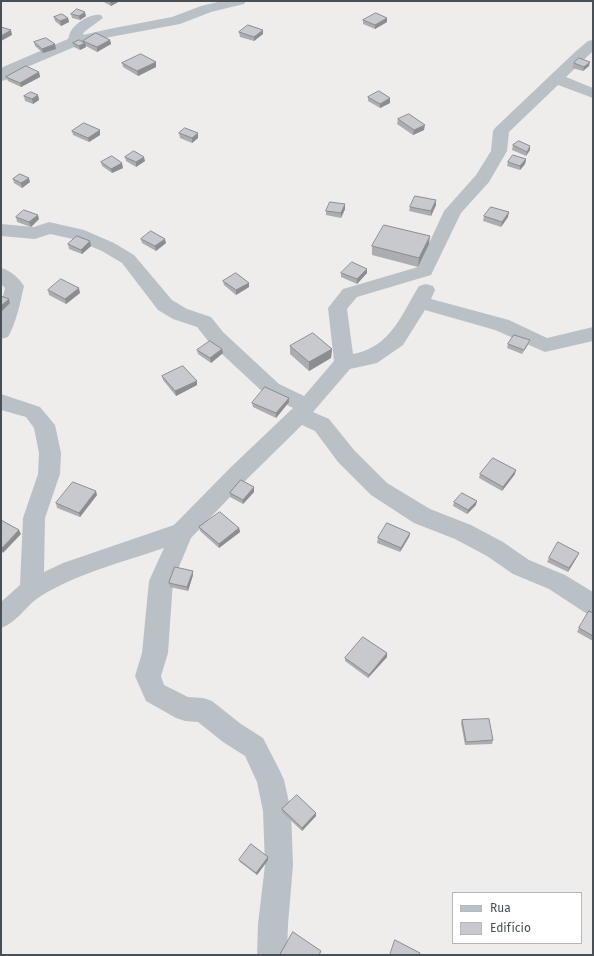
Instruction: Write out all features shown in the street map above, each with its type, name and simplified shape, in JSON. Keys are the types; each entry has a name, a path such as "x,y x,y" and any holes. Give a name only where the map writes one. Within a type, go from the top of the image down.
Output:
{"street":[{"path":"1,77 8,70 74,42 109,33 175,21 206,9 239,1"},
{"path":"74,42 78,30 96,18"},
{"path":"272,955 273,924 279,865 277,811 270,780 254,746 232,733 203,710 185,709 154,694 148,676 155,653 161,581 182,532 238,474 303,411 344,363 370,358 396,340 412,317 427,288 425,271 453,212 482,178 499,151 501,131 593,44"},
{"path":"556,79 593,92"},
{"path":"1,230 35,233 49,228 78,234 108,247 128,259 165,305 180,314 204,322 216,337 272,389 322,425 346,456 379,489 422,516 463,532 521,567 557,582 593,605"},
{"path":"344,363 337,308 350,293 425,271"},
{"path":"1,274 15,286 7,318 1,332"},
{"path":"420,302 502,325 545,345 593,334"},
{"path":"1,402 33,412 44,425 50,453 49,474 34,518 32,589"},
{"path":"1,617 32,589 71,570 182,532"}],"building":[{"path":"77,9 85,12 79,16 71,14"},
{"path":"376,13 387,18 375,25 363,20"},
{"path":"62,14 68,18 60,21 54,17"},
{"path":"248,25 263,30 254,37 239,32"},
{"path":"1,27 11,30 1,36"},
{"path":"96,33 110,40 97,47 83,41"},
{"path":"46,38 55,44 42,49 34,42"},
{"path":"79,40 85,43 79,46 73,43"},
{"path":"141,54 156,62 137,71 122,63"},
{"path":"579,58 590,62 584,67 574,63"},
{"path":"26,66 39,72 20,83 6,77"},
{"path":"379,91 390,98 380,104 368,97"},
{"path":"31,92 38,95 32,99 24,96"},
{"path":"409,114 425,125 414,130 398,119"},
{"path":"84,123 100,130 88,138 72,131"},
{"path":"185,128 198,133 192,138 179,133"},
{"path":"519,141 530,146 527,152 513,145"},
{"path":"134,151 144,157 136,162 125,157"},
{"path":"513,155 526,159 520,166 508,162"},
{"path":"112,156 122,163 111,169 101,162"},
{"path":"20,174 29,178 21,183 13,179"},
{"path":"415,196 436,200 431,211 410,207"},
{"path":"330,202 345,204 341,213 326,211"},
{"path":"491,207 509,212 502,222 484,216"},
{"path":"24,210 38,215 29,222 16,217"},
{"path":"384,225 430,236 419,258 372,246"},
{"path":"151,231 165,239 155,246 141,239"},
{"path":"77,236 90,241 81,250 68,244"},
{"path":"352,262 367,269 357,279 341,273"},
{"path":"236,273 249,283 236,290 223,281"},
{"path":"61,279 79,288 65,299 48,290"},
{"path":"1,296 9,299 1,306"},
{"path":"313,333 332,349 309,362 290,346"},
{"path":"514,335 530,340 524,350 508,344"},
{"path":"210,341 222,349 210,358 197,350"},
{"path":"183,366 197,381 175,391 162,376"},
{"path":"265,387 289,398 276,413 252,403"},
{"path":"493,458 516,470 503,487 480,474"},
{"path":"241,480 254,487 243,500 230,493"},
{"path":"73,482 96,491 79,513 56,503"},
{"path":"462,493 477,501 468,510 454,502"},
{"path":"220,512 239,528 219,544 199,527"},
{"path":"1,520 19,530 1,549"},
{"path":"387,523 410,533 401,548 378,538"},
{"path":"558,542 579,553 569,568 549,558"},
{"path":"175,567 193,571 187,587 169,583"},
{"path":"589,611 593,613 593,636 579,628"},
{"path":"363,637 387,653 369,675 345,658"},
{"path":"489,719 493,740 466,742 462,720"},
{"path":"297,795 316,813 302,828 282,809"},
{"path":"251,844 268,857 256,873 239,860"},
{"path":"293,932 321,951 319,955 280,955"},
{"path":"395,940 420,953 419,955 390,955"}]}
